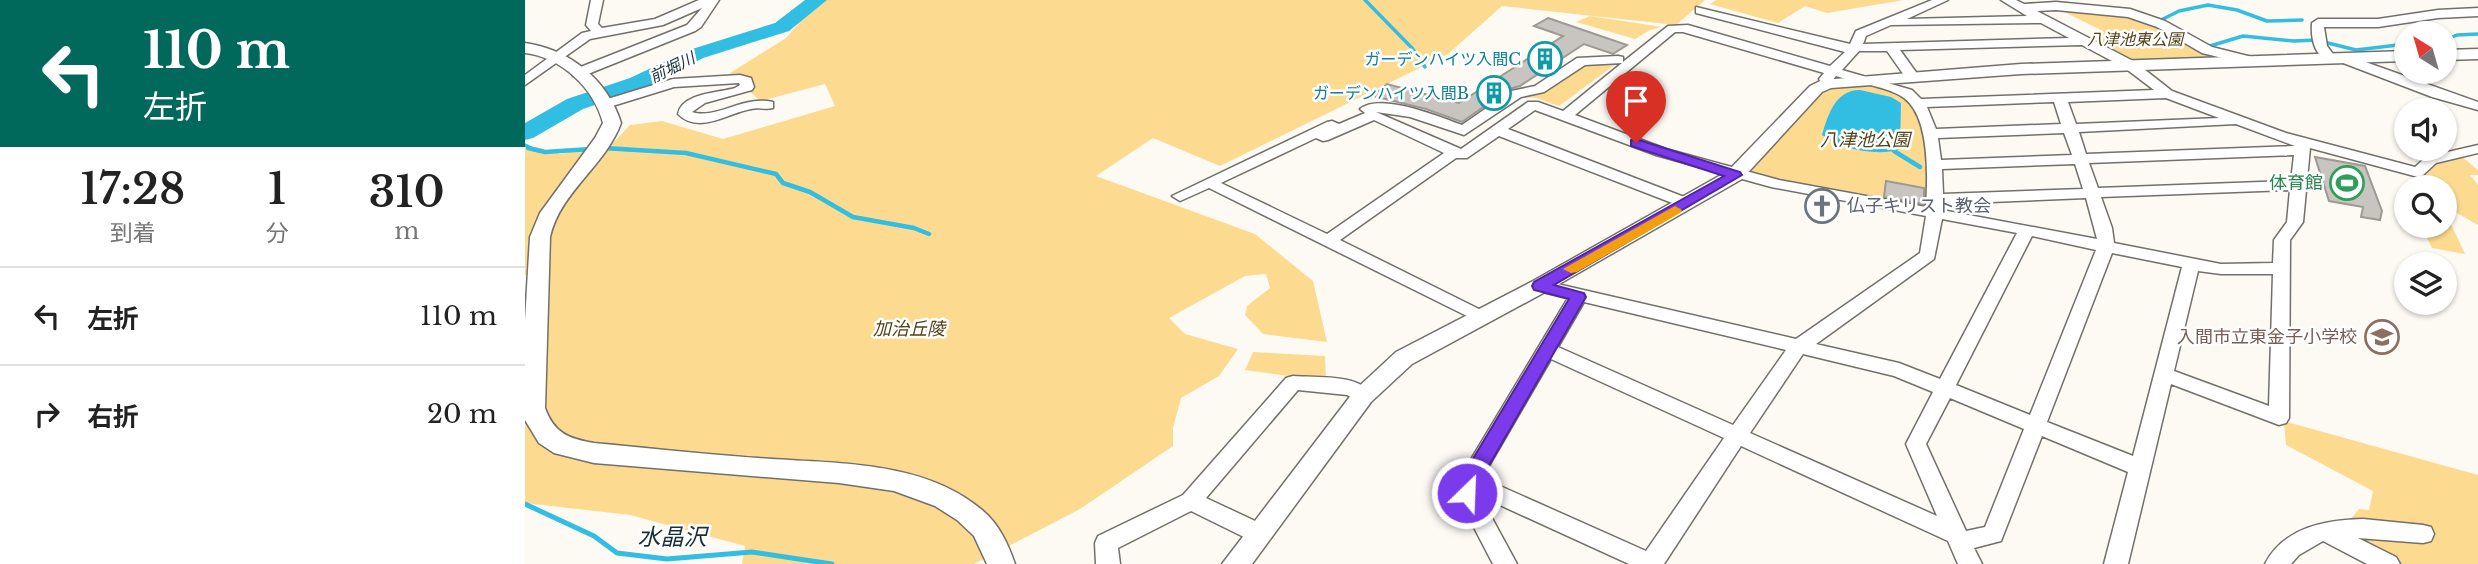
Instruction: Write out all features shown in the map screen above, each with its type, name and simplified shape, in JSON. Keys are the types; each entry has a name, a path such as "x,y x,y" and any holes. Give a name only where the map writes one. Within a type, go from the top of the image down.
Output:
{"street":[{"path":"597,0 593,24 600,32"},
{"path":"525,80 578,41 600,32 659,22 711,0"},
{"path":"578,73 691,28 697,24 711,0"},
{"path":"1236,564 1363,396 1404,358 1540,286 1735,175 1833,73 1855,48 1860,34 1942,0"},
{"path":"2007,0 2130,65 2167,94 2302,147"},
{"path":"1691,30 1705,5 1855,48 2085,41"},
{"path":"2022,8 2056,6 2130,13 2161,24 2207,50 2247,60"},
{"path":"2478,12 2438,14 2378,23 2318,23 2317,36 2321,50 2336,58 2478,106"},
{"path":"1885,23 2045,19"},
{"path":"1469,482 1651,563 1797,348 1928,255 1936,206 1935,166 1919,103 1907,93 1691,30 1672,29 1564,117"},
{"path":"1891,47 1911,75"},
{"path":"525,48 538,48 558,56 578,73 605,103 613,125 543,224 531,287 533,408 537,425 546,437 567,449 594,453 867,478 924,490 965,511 979,523 994,543 1001,564"},
{"path":"2457,55 2478,54"},
{"path":"1815,89 1828,83 1911,75 2394,56"},
{"path":"1180,197 1369,108 1392,110 1464,131 1516,94 1539,89 1582,61 1618,60"},
{"path":"605,103 673,83 740,79 746,80 747,87 695,102 686,108 685,114 700,118 747,105 768,105"},
{"path":"1919,103 2167,94"},
{"path":"1548,350 1959,539 1993,534 2106,246 2106,234 2060,99"},
{"path":"1323,137 1369,116 1376,116 1462,155 1533,105 1661,152 1735,175 1936,206 2027,230 2191,264 2221,269 2282,268"},
{"path":"1929,134 2237,122"},
{"path":"1497,130 1686,204"},
{"path":"1935,166 2081,160 2317,144 2419,172 2431,160 2478,149"},
{"path":"2163,374 2279,418 2282,240 2295,222 2302,147"},
{"path":"1328,241 1455,152"},
{"path":"1210,183 1481,317"},
{"path":"1936,206 2092,193 2298,185"},
{"path":"1970,564 1916,444 2027,230"},
{"path":"2116,564 2191,264"},
{"path":"1540,286 1899,370 2141,468"},
{"path":"1505,564 1467,493 1469,482 1578,297"},
{"path":"1108,564 1106,543 1191,501 1293,383 1352,388 1363,396"},
{"path":"1191,501 1260,534"},
{"path":"2324,531 2388,564"},
{"path":"2277,564 2286,551 2302,538 2324,531 2423,534"}],"green space":[{"name":"加治丘陵","path":"819,0 1705,0 1676,25 1502,6 1448,54 1220,166 1153,138 1096,176 1255,234 1313,281 1327,342 1263,334 1245,315 1247,306 1270,288 1266,274 1245,276 1169,318 1185,334 1238,349 1219,376 1181,398 1173,428 1173,446 1080,509 974,564 742,564 745,546 630,515 525,503 525,312 531,275 525,275 525,148 536,147 560,154 610,146 630,125 662,121 723,139 835,106 825,84 760,101 730,73 786,38"},
{"path":"1716,0 1904,0 1827,13 1805,6 1778,23 1710,4"},
{"name":"八津池東公園","path":"2054,7 2130,14 2160,25 2218,58 2133,62 2090,39 2103,31"},
{"path":"1590,16 1662,27 1650,30 1635,39 1576,22"},
{"path":"1582,61 1620,61 1559,106 1536,98 1519,97"},
{"name":"八津池公園","path":"1867,83 1899,93 1911,102 1919,113 1928,143 1929,205 1925,207 1760,177 1749,168 1821,92 1832,87"},
{"path":"2460,155 2478,170 2478,175 2470,175 2478,185 2478,225 2457,213 2457,175 2421,173 2431,161 2457,161 2457,156"},
{"path":"2457,237 2465,254 2457,252 2432,248 2427,238"},
{"path":"1253,352 1325,356 1326,381 1245,370"},
{"path":"2284,423 2478,475 2478,564 2394,564 2354,542 2350,520 2359,509 2369,510 2373,491 2286,445"}],"water":[{"path":"1860,90 1891,97 1901,103 1900,149 1871,152 1839,144 1822,135 1830,112 1839,99 1851,91"}],"building":[{"path":"1548,18 1627,45 1613,54 1584,44 1520,86 1509,89 1462,122 1426,109 1373,96 1387,84 1459,103 1563,36 1534,26"},
{"name":"体育館","path":"2315,157 2365,166 2382,211 2380,220 2361,217 2363,207 2329,201"},
{"path":"1886,181 1924,188 1924,204 1884,197"}],"waterway":[{"name":"前堀川","path":"525,133 575,104 638,83 696,54 782,27 817,0"},
{"path":"1365,0 1412,48 1425,67"},
{"path":"2161,20 2179,11 2208,5 2237,10 2267,21 2302,20"},
{"path":"2457,35 2478,34"},
{"path":"2210,46 2243,36 2294,41 2316,40 2356,50 2394,45"},
{"path":"525,145 534,149"},
{"path":"528,148 534,149"},
{"path":"633,150 604,148 686,153 776,174 783,183 810,192 853,217 914,228 929,234"},
{"path":"534,149 545,152 591,149 579,150"},
{"path":"1894,151 1920,167"},
{"name":"水晶沢","path":"525,504 594,536 617,553 667,559 752,552 832,564"}],"slow traffic":[{"path":"1571,269 1675,210"}],"place":[{"name":"ガーデンハイツ入間C","path":"1545,59"},
{"name":"ガーデンハイツ入間B","path":"1494,93"},
{"name":"体育館","path":"2347,183"},
{"name":"仏子キリスト教会","path":"1822,206"},
{"name":"入間市立東金子小学校","path":"2382,337"}],"route":[{"path":"1467,493 1469,482 1578,297 1540,286 1735,175 1636,143"}]}
